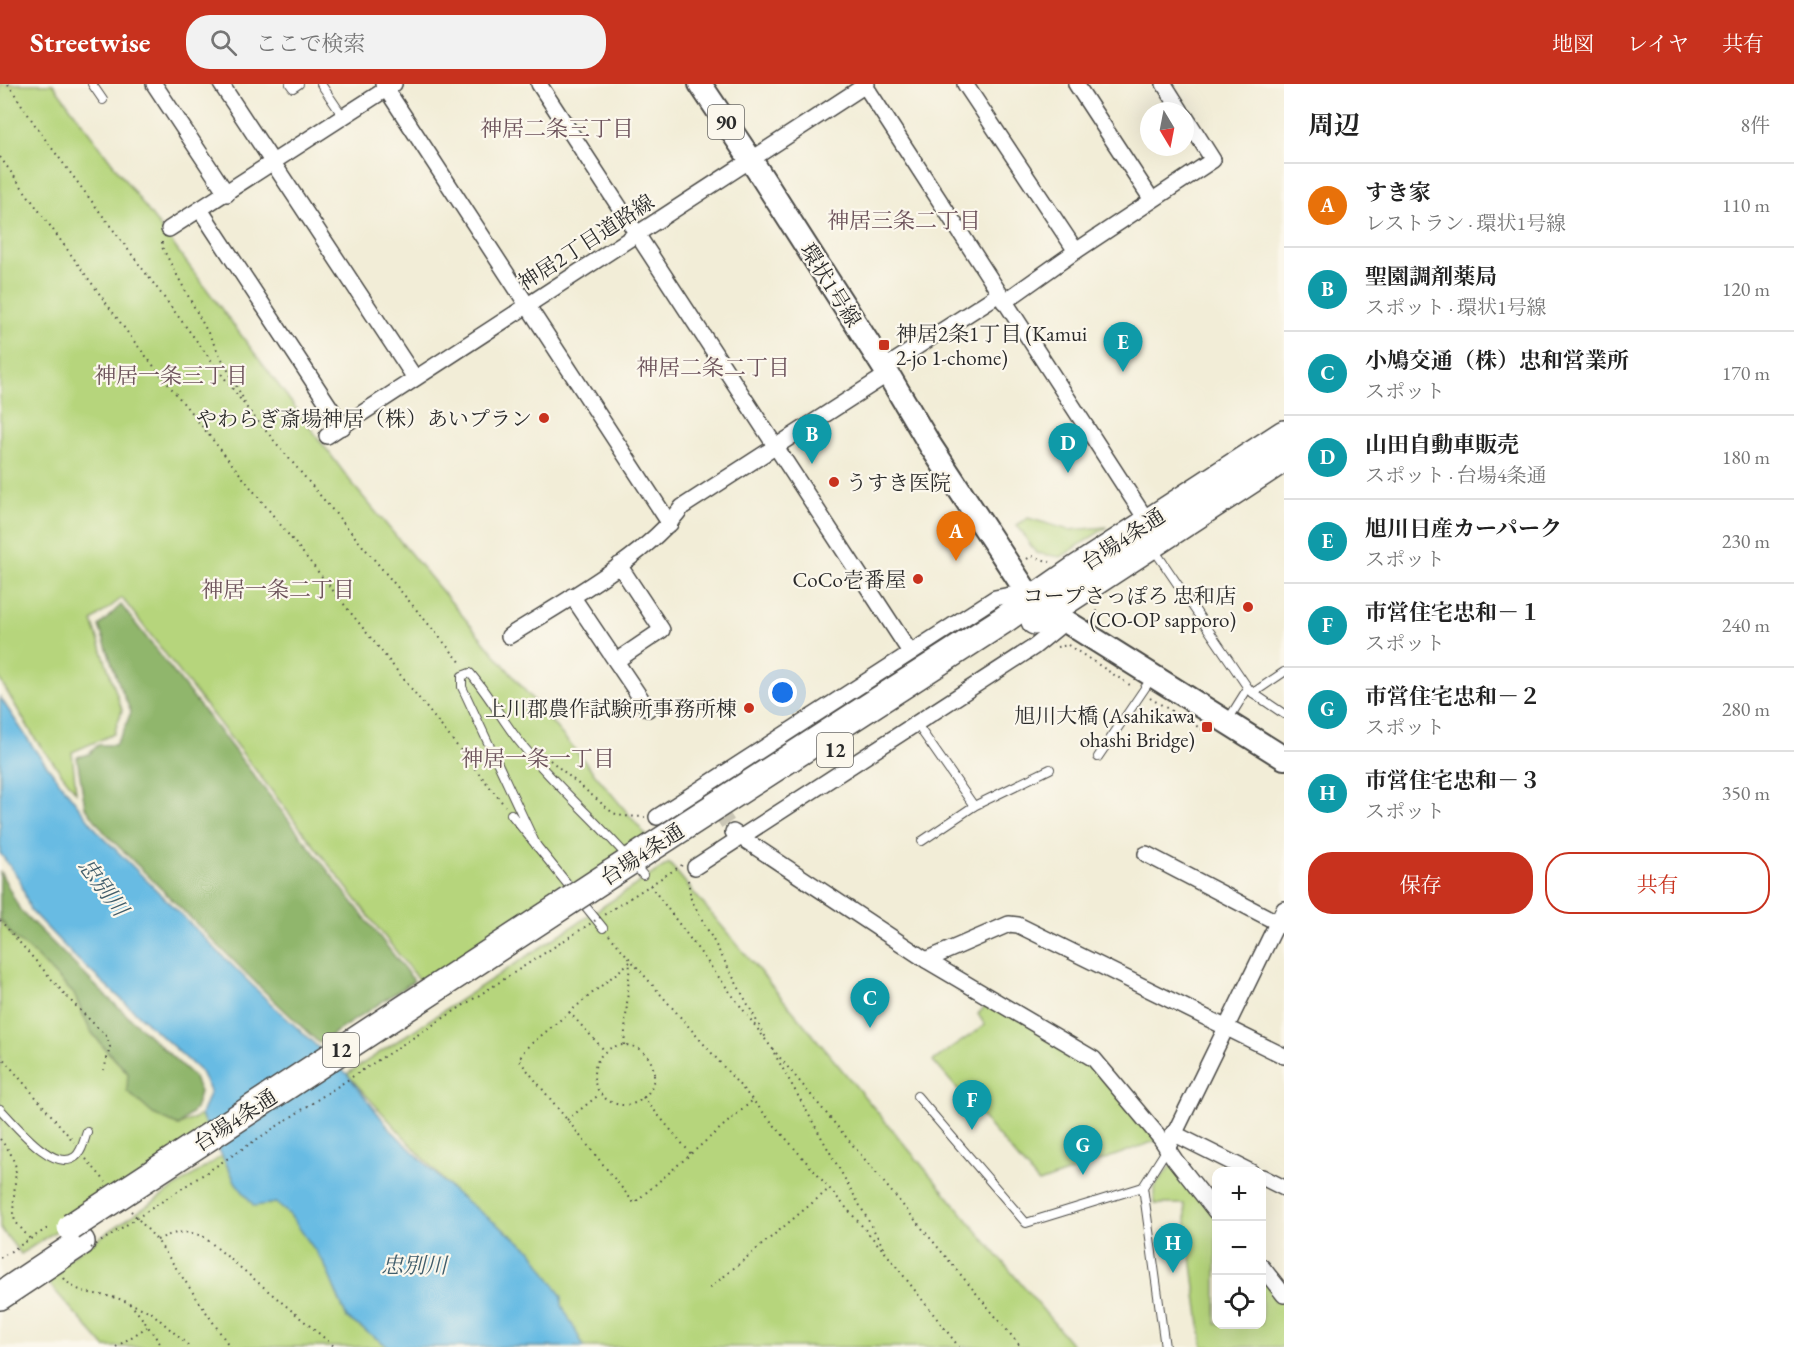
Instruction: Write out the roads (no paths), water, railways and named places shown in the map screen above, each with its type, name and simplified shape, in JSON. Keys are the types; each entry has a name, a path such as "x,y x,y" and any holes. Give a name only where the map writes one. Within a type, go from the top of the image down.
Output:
{"highway":[{"name":"台場4条通","path":"1153,536 1284,434"},
{"name":"台場4条通","path":"0,1275 75,1235 627,879 1043,606 1153,536 1284,458"},
{"name":"台場4条通","path":"0,1296 75,1235"}],"main road":[{"name":"環状1号線","path":"700,84 886,371 930,445 1043,606 1148,684 1220,729 1284,758"}],"street":[{"path":"154,84 227,194"},
{"path":"221,84 415,378"},
{"path":"539,84 910,652"},
{"path":"965,84 1076,251"},
{"path":"1076,84 1152,200"},
{"path":"1164,84 1175,102"},
{"path":"865,85 1153,536"},
{"name":"神居2丁目道路線","path":"327,436 865,85"},
{"path":"170,229 275,163 388,86 670,524"},
{"path":"509,636 620,565 670,524 682,507 776,447 886,371 1076,251 1213,160 1194,130"},
{"path":"201,211 343,427"},
{"path":"616,661 662,630 620,565"},
{"path":"572,596 648,709"},
{"path":"657,817 705,789 995,598 1043,606 1034,647 736,835 695,867"},
{"path":"736,835 926,960 1094,1059 1212,1207"},
{"path":"1146,854 1282,919 1167,1149"},
{"path":"926,960 1009,924 1018,925 1284,1056"},
{"path":"1173,1133 1241,1167"},
{"path":"1266,1179 1284,1188"},
{"path":"1266,1272 1284,1295"}],"lane":[{"path":"92,84 103,100"},
{"path":"291,84 293,88 299,84"},
{"path":"321,84 344,117"},
{"path":"1153,536 1251,690 1284,714"},
{"path":"1220,729 1251,690 1284,672"},
{"path":"537,847 462,687 462,676 470,673 519,740 579,807 627,879"},
{"path":"1098,757 1148,684"},
{"path":"916,723 974,806"},
{"path":"922,841 974,806 1050,769"},
{"path":"511,814 603,928"},
{"path":"917,1096 1026,1223 1143,1187"},
{"path":"0,1108 41,1150 60,1160 74,1157 81,1150 87,1132"},
{"path":"1165,1347 1143,1187 1167,1149"}],"water":[{"name":"忠別川","path":"0,697 35,750 99,833 268,1001 347,1074 390,1129 454,1192 532,1251 562,1297 562,1305 584,1347 389,1347 347,1318 324,1263 290,1215 276,1203 254,1206 236,1183 201,1115 210,1091 201,1072 75,957 30,910 20,880 0,853"}],"tunnel":[{"path":"707,792 733,832"}],"place":[{"name":"神居2条1丁目 (Kamui 2-jo 1-chome)","path":"884,345"},
{"name":"旭川日産カーパーク","path":"1123,372"},
{"name":"やわらぎ斎場神居（株）あいプラン","path":"544,418"},
{"name":"聖園調剤薬局","path":"812,464"},
{"name":"山田自動車販売","path":"1068,473"},
{"name":"うすき医院","path":"834,482"},
{"name":"すき家","path":"956,561"},
{"name":"CoCo壱番屋","path":"918,579"},
{"name":"コープさっぽろ 忠和店 (CO-OP sapporo)","path":"1248,607"},
{"name":"上川郡農作試験所事務所棟","path":"749,708"},
{"name":"旭川大橋 (Asahikawa ohashi Bridge)","path":"1207,727"},
{"name":"小鳩交通（株）忠和営業所","path":"870,1028"},
{"name":"市営住宅忠和－１","path":"972,1130"},
{"name":"市営住宅忠和－２","path":"1083,1175"},
{"name":"市営住宅忠和－３","path":"1173,1273"}],"district":[{"name":"神居二条三丁目","path":"557,128"},
{"name":"神居三条二丁目","path":"904,220"},
{"name":"神居二条二丁目","path":"713,367"},
{"name":"神居一条三丁目","path":"171,375"},
{"name":"神居一条二丁目","path":"278,589"},
{"name":"神居一条一丁目","path":"538,758"}]}
